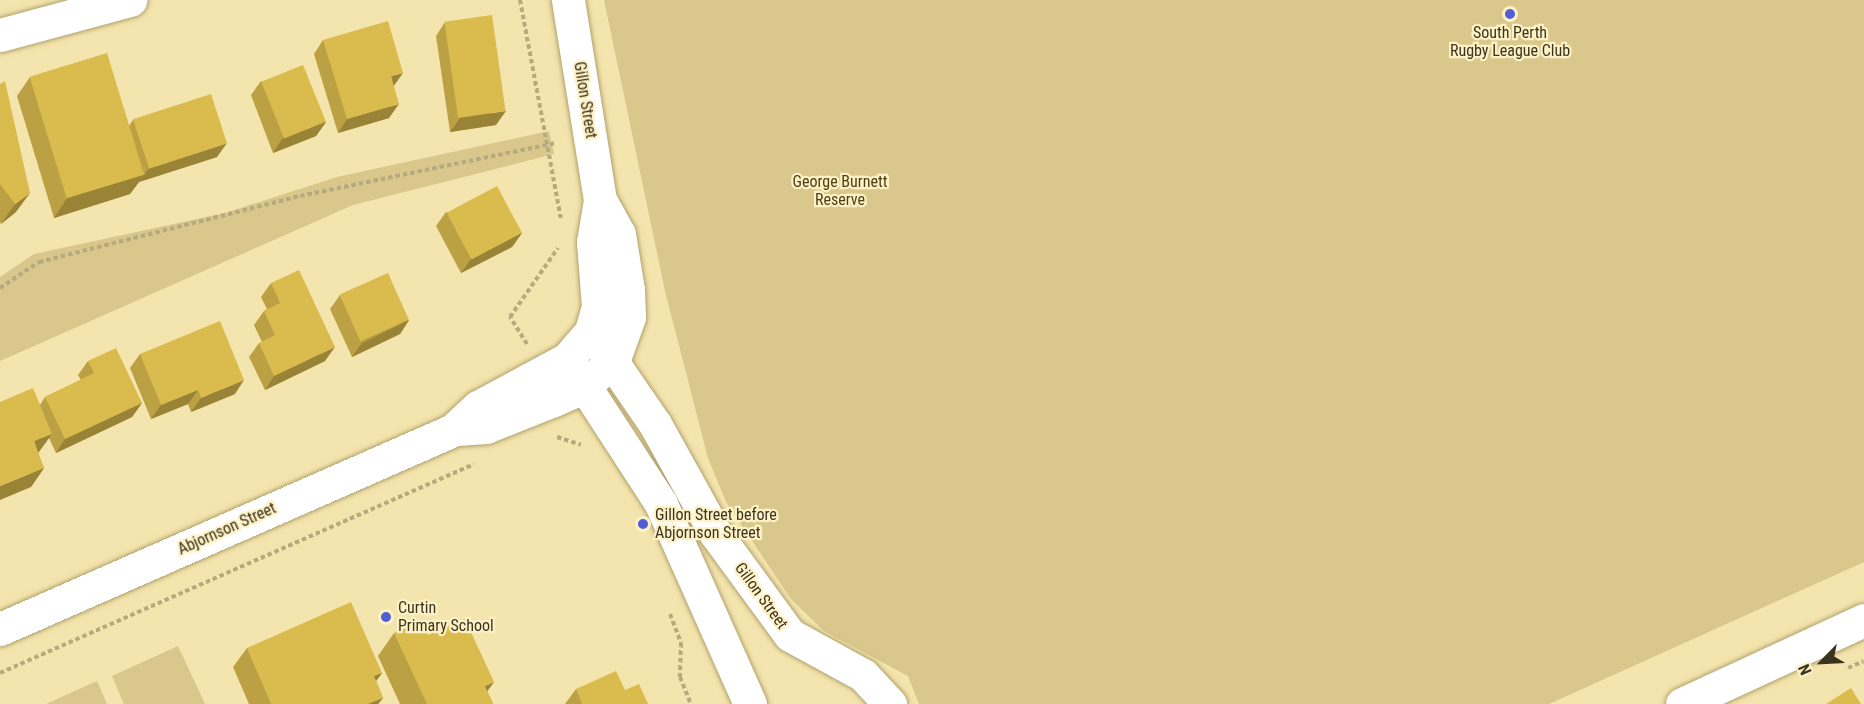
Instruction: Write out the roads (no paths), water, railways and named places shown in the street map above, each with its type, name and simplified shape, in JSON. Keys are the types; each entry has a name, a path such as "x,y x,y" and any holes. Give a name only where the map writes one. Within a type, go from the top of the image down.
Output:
{"street":[{"path":"0,36 130,0"},
{"name":"Gillon Street","path":"567,359 591,331 598,307 593,242 600,200 568,0"},
{"name":"Gillon Street","path":"585,386 614,359 629,317 628,290 619,234 600,200"},
{"name":"Gillon Street","path":"591,331 614,359 716,534 790,634 863,675 890,704"},
{"path":"567,359 661,504 750,704"},
{"name":"Abjornson Street","path":"453,430 478,407 567,359"},
{"name":"Abjornson Street","path":"0,629 453,430 486,427 585,386"},
{"path":"1682,704 1864,620"}],"place":[{"name":"South Perth Rugby League Club","path":"1510,14"},
{"name":"Gillon Street before Abjornson Street","path":"643,524"},
{"name":"Curtin Primary School","path":"386,617"}],"park label":[{"name":"George Burnett Reserve","path":"840,191"}]}
